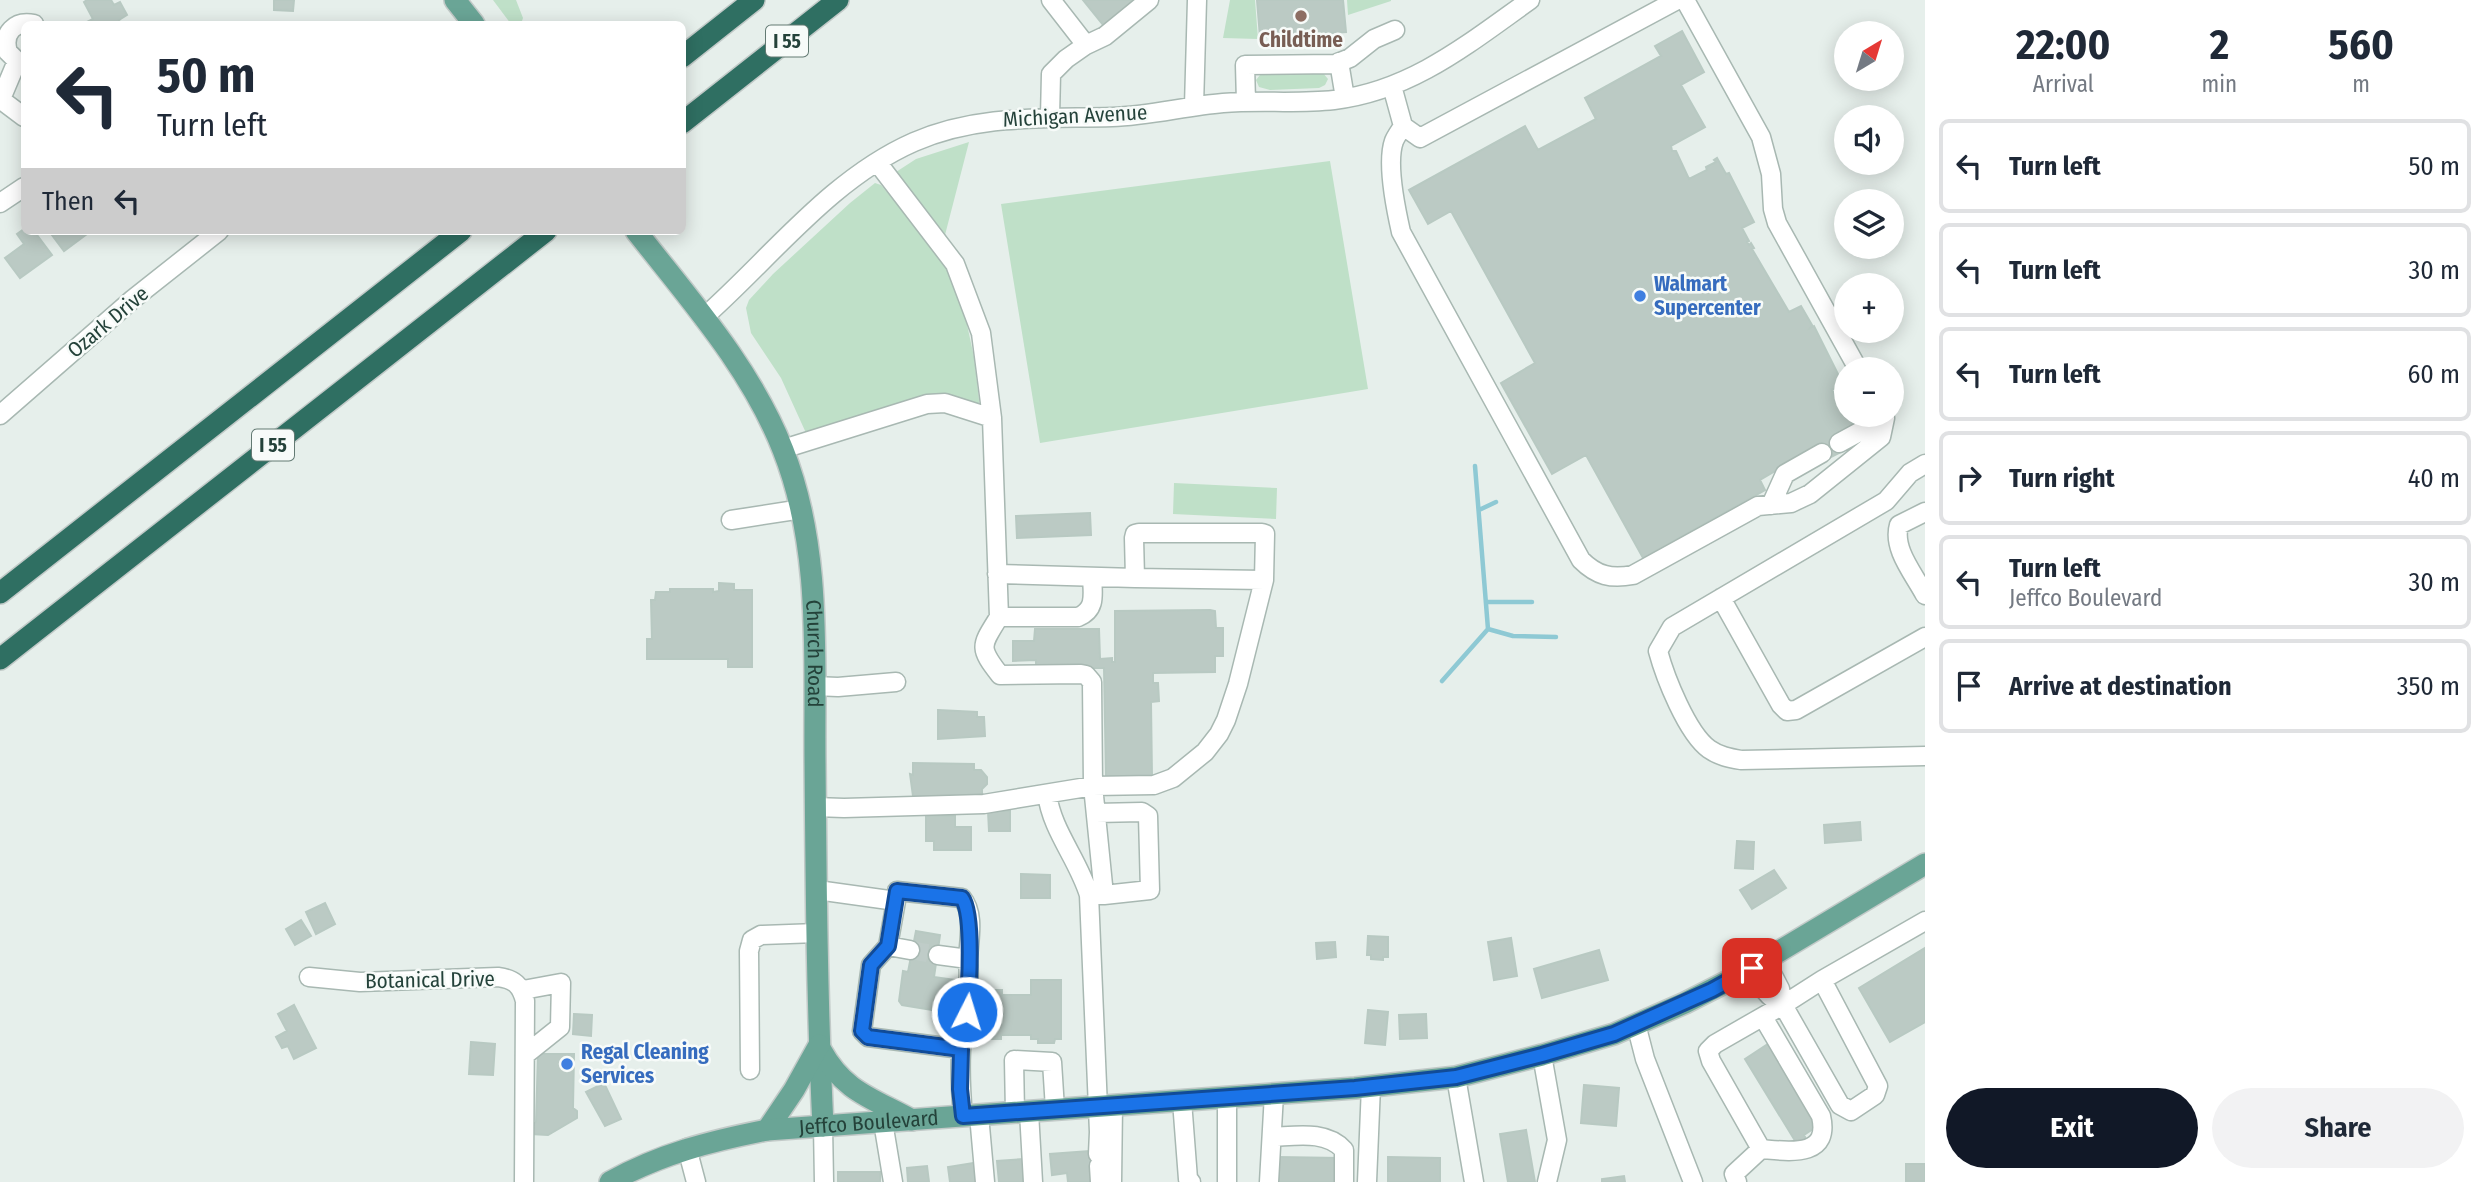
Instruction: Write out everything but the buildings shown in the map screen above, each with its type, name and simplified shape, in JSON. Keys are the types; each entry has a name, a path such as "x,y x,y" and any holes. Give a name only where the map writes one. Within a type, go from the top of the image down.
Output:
{"highway":[{"name":"I 55","path":"686,54 754,0"},
{"name":"I 55","path":"686,120 838,0"},
{"name":"I 55","path":"0,593 456,235"},
{"name":"I 55","path":"0,659 540,235"}],"main road":[{"path":"455,0 472,21"},
{"name":"Church Road","path":"639,235 704,318 757,396 783,449 802,509 811,572 819,1045 823,1126"},
{"name":"Jeffco Boulevard","path":"623,1179 687,1148 767,1130 1274,1094 1456,1077 1614,1034 1694,998 1758,964 1925,864"},
{"path":"819,1045 840,1079 854,1090 914,1121"},
{"path":"767,1130 794,1090 819,1045"}],"street":[{"path":"1051,0 1086,45"},
{"path":"1050,117 1051,74 1086,45 1105,36 1149,0"},
{"path":"1194,106 1197,0"},
{"path":"1392,86 1403,126 1420,138 1677,0"},
{"path":"1685,0 1761,137 1771,174 1776,223 1851,357"},
{"name":"Michigan Avenue","path":"704,318 838,190 877,162 915,142 949,130 992,120 1131,116 1194,106 1246,102 1295,103 1345,98 1392,86 1448,58 1523,2"},
{"path":"21,24 9,32 6,45 8,52 21,62 0,99 21,115"},
{"path":"1246,102 1245,65 1339,62 1350,58 1374,39 1395,30"},
{"path":"1339,62 1345,98"},
{"path":"1403,126 1394,142 1392,157 1393,188 1401,232 1581,560 1591,570 1603,576 1618,578 1633,575 1758,506 1791,503 1810,494 1881,437 1882,427"},
{"path":"877,162 955,264 981,333 992,418 999,617 985,640 985,656 1000,675 1081,674 1086,675 1092,682 1097,895 1112,1182"},
{"path":"0,203 21,189"},
{"name":"Ozark Drive","path":"0,415 133,299 214,235"},
{"path":"783,449 927,404 945,402 992,418"},
{"path":"1839,443 1866,427"},
{"path":"1771,505 1786,474 1822,453"},
{"path":"1925,464 1910,472 1886,501 1672,627 1658,651 1665,680 1700,739 1709,749 1724,757 1741,760 1925,756"},
{"path":"1886,501 1899,525 1896,536 1898,545 1925,595"},
{"path":"731,520 802,509"},
{"path":"1899,525 1925,512"},
{"path":"815,807 984,804 1093,786 1163,783 1181,773 1205,752 1219,734 1238,684 1264,580 1265,534 1135,534 1135,578"},
{"path":"997,574 1264,580"},
{"path":"999,617 1078,617 1087,613 1093,604 1092,578"},
{"path":"1721,598 1781,705 1787,710 1796,710 1925,637"},
{"path":"814,686 838,687 896,682"},
{"path":"1047,794 1050,812 1085,882 1097,895"},
{"path":"1096,813 1142,812 1148,816 1150,890 1097,895"},
{"path":"817,890 896,901"},
{"path":"961,1049 868,1037 862,1031 871,965 888,946 897,891 962,898 967,904 970,919 970,980 961,1049 960,1089 971,1115 985,1182"},
{"path":"1760,1149 1711,1062 1708,1051 1715,1044 1925,921"},
{"path":"751,1070 749,951 752,940 761,935 817,933"},
{"path":"888,946 910,950"},
{"path":"938,955 968,959"},
{"path":"1758,964 1780,989 1783,1004 1840,1105 1852,1111 1875,1095 1878,1086 1822,980"},
{"name":"Botanical Drive","path":"309,977 359,982 498,977 508,978 523,990 523,1182"},
{"path":"523,990 561,983 560,1027 525,1055"},
{"path":"1737,1182 1734,1174 1760,1149 1798,1153 1815,1145 1822,1134 1821,1116 1763,1017"},
{"path":"1636,1024 1646,1059 1693,1182"},
{"path":"1542,1055 1557,1140 1546,1182"},
{"path":"1033,1182 1014,1060 1052,1062 1055,1109"},
{"path":"1456,1077 1474,1182"},
{"path":"1367,1182 1371,1086"},
{"path":"1269,1182 1274,1094"},
{"path":"1227,1097 1227,1182"},
{"path":"1182,1101 1188,1179 1191,1182"},
{"path":"1099,1167 1106,1106"},
{"path":"883,1122 893,1182"},
{"path":"823,1126 824,1182"},
{"path":"1272,1137 1322,1136 1337,1142 1344,1150 1344,1182"},
{"path":"687,1148 696,1182"}],"green space":[{"path":"493,0 516,0 522,21 509,21"},
{"path":"1230,0 1255,0 1258,39 1223,38"},
{"path":"1347,0 1391,0 1391,1 1348,15"},
{"path":"1323,73 1328,79 1325,85 1319,88 1270,90 1259,87 1256,80 1260,75"},
{"path":"969,142 945,235 898,178 896,172 916,159"},
{"path":"1330,161 1368,389 1040,443 1001,204"},
{"path":"875,183 881,185 947,263 963,306 974,357 980,408 960,402 806,433 781,378 751,333 746,308 749,300 773,274"},
{"path":"1174,483 1277,488 1276,519 1173,514"}],"waterway":[{"path":"1442,681 1488,629 1475,466"},
{"path":"1479,510 1496,502"},
{"path":"1487,602 1532,602"},
{"path":"1488,629 1513,636 1556,637"}],"tunnel":[{"path":"910,950 938,955"}],"place":[{"name":"Childtime","path":"1301,16"},
{"name":"Walmart Supercenter","path":"1640,296"},
{"name":"Regal Cleaning Services","path":"567,1064"}],"route":[{"path":"967,1012 970,980 970,919 967,904 962,898 897,891 888,946 871,965 862,1031 868,1037 961,1049 960,1089 963,1116 1355,1088 1456,1077 1614,1034 1685,1003 1752,968"}]}
